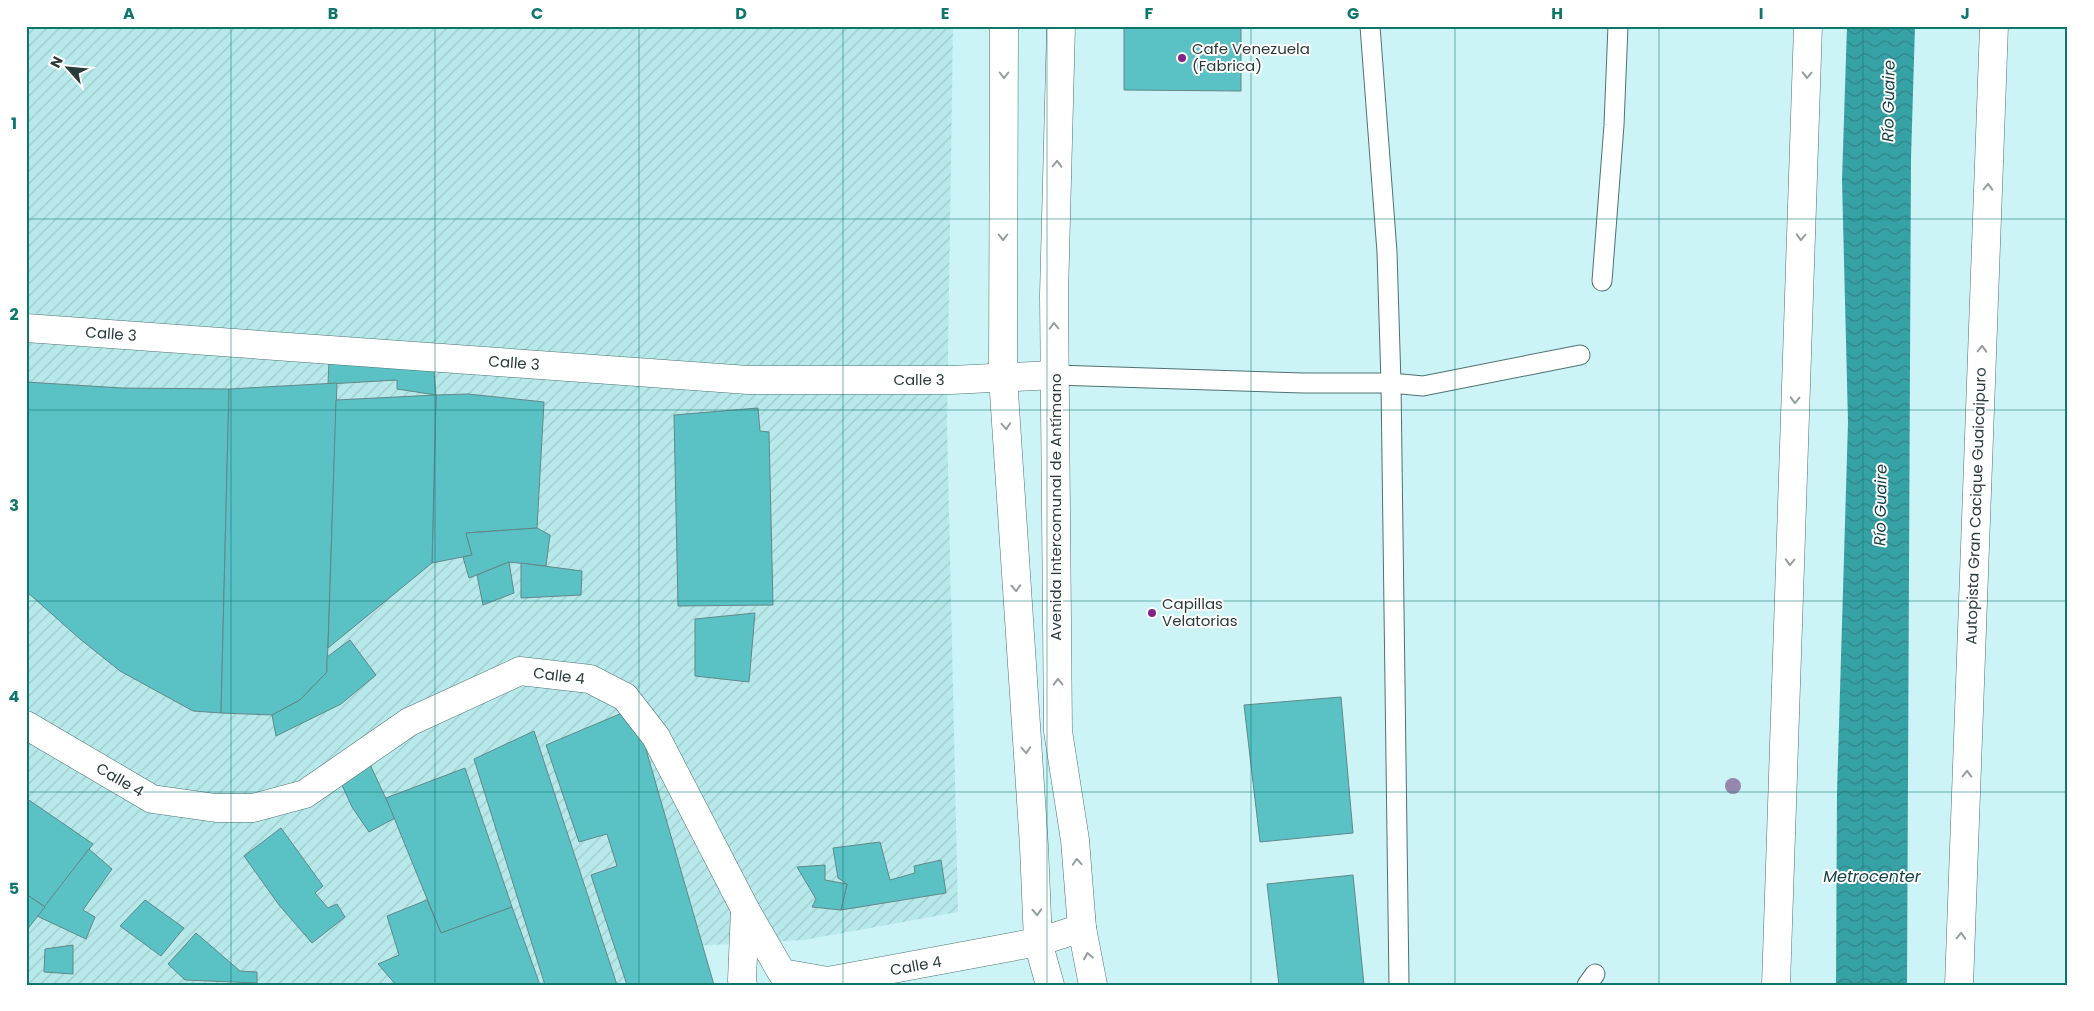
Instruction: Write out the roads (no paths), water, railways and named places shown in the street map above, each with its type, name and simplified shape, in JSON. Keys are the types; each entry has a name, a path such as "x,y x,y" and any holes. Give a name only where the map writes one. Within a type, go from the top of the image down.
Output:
{"main road":[{"path":"1004,26 1003,377 1034,846 1038,942 1050,985"},
{"name":"Avenida Intercomunal de Antímano","path":"1061,26 1054,295 1058,731 1075,840 1082,928 1093,985"},
{"path":"1776,985 1808,26"},
{"name":"Autopista Gran Cacique Guaicaipuro","path":"1959,985 1994,26"},
{"name":"Calle 3","path":"26,328 748,380 951,380 1055,375"},
{"name":"Calle 4","path":"26,725 152,799 216,808 252,808 305,794 409,722 520,672 590,678 625,697 656,737 745,909 782,973 828,981 1038,942"},
{"path":"743,985 745,909"},
{"path":"1038,942 1082,928"}],"lane":[{"path":"1370,26 1387,252 1391,383 1399,985"},
{"path":"1602,281 1614,125 1618,26"},
{"path":"1055,375 1304,383 1391,383 1424,386 1580,355"}],"water":[{"name":"Metrocenter","path":"1847,26 1915,26 1911,158 1907,985 1836,985 1837,792 1848,422 1842,180"}],"place":[{"name":"Cafe Venezuela (Fabrica)","path":"1182,58"},
{"name":"Capillas Velatorias","path":"1152,613"}],"water label":[{"name":"Río Guaire","path":"1888,101"},
{"name":"Río Guaire","path":"1880,505"}]}
